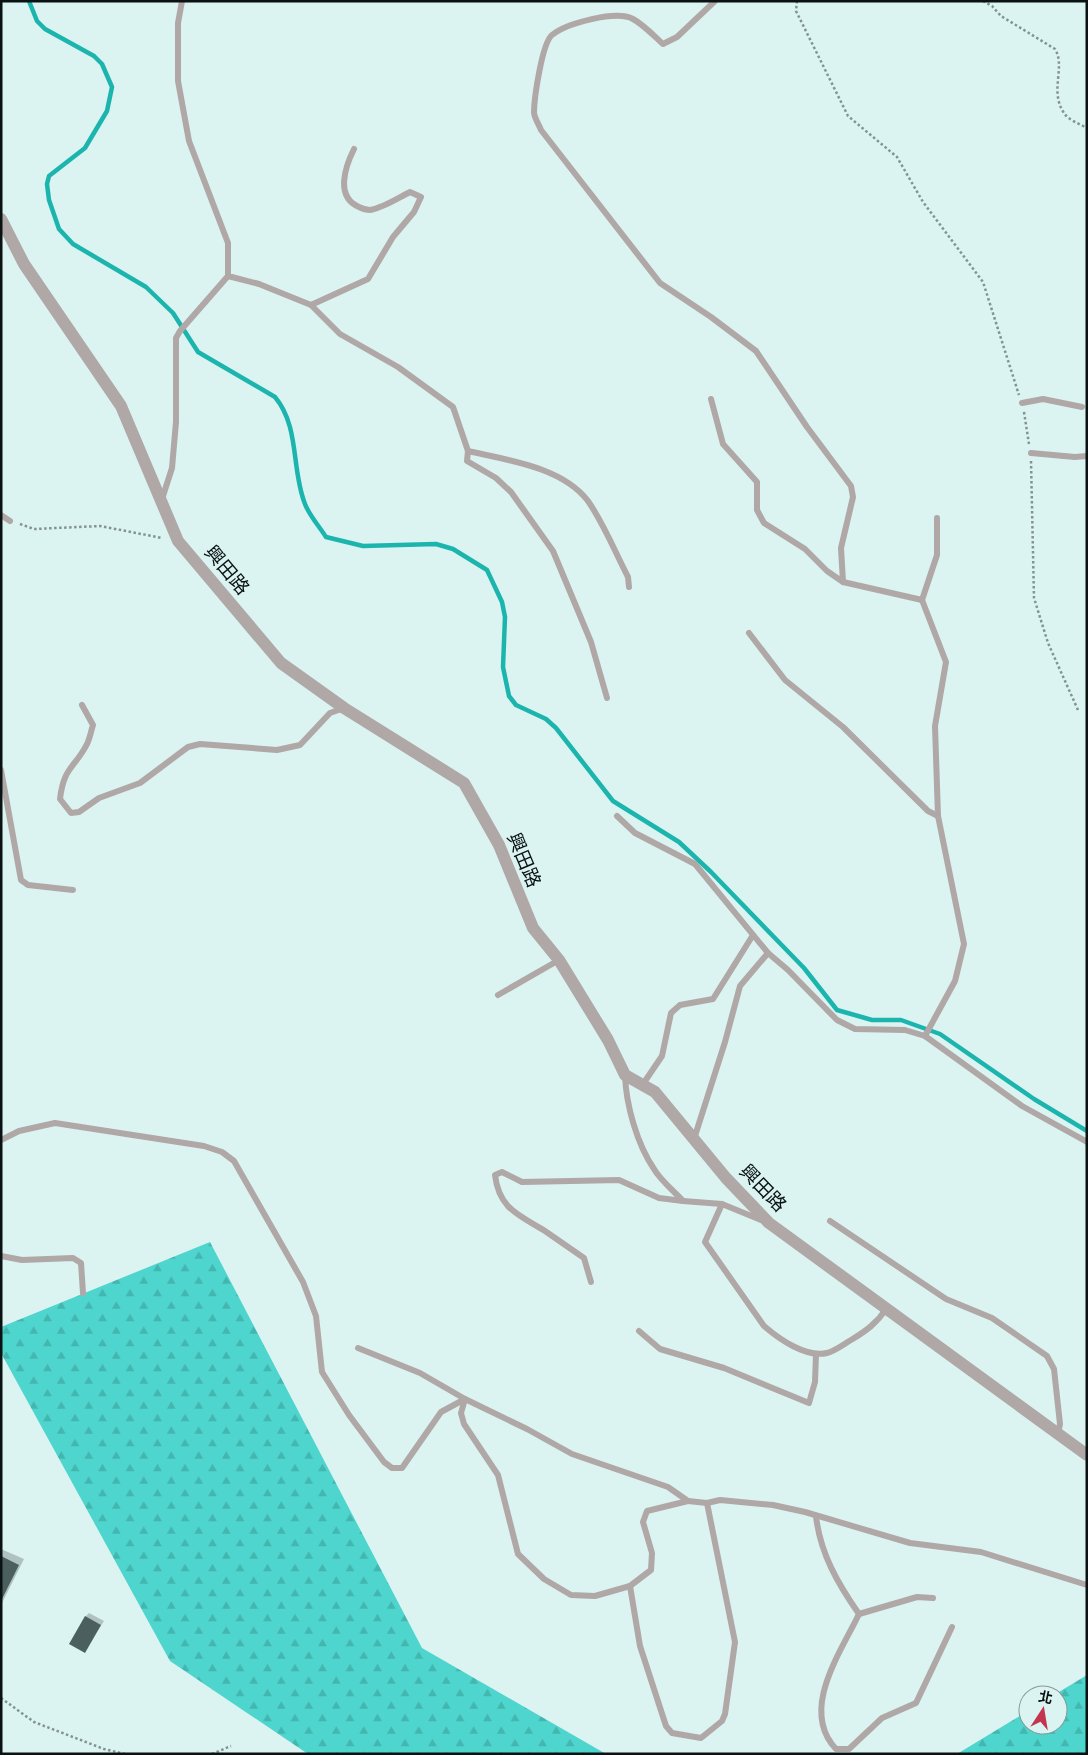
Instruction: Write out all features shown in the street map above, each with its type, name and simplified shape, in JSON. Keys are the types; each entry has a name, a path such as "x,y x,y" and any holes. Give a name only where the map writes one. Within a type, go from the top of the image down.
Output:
{"street":[{"name":"興田路","path":"1,219 24,264 121,406 178,541 281,663 344,708 464,783 499,846 533,928 559,960 608,1040 625,1075 655,1092 726,1178 769,1223 1087,1456"}],"lane":[{"path":"161,502 172,468 176,422 176,338 228,276 228,243 189,141 178,81 178,23 182,1"},
{"path":"715,1 677,36 663,44 633,19 625,17 589,19 552,35 547,42 536,90 534,115 541,130 660,283 711,317 756,351 807,427 851,486 853,497 842,548 843,582"},
{"path":"311,306 368,279 393,238 414,212 422,197 410,192 372,209 365,210 350,204 343,189 348,159 354,148"},
{"path":"228,276 259,284 311,306 340,334 398,367 453,407 468,451 467,461 496,478 510,492 553,551 591,642 607,698"},
{"path":"1022,403 1043,398 1082,407"},
{"path":"711,399 723,444 757,482 757,510 764,523 805,549 827,571 843,582 922,600"},
{"path":"468,451 520,464 549,474 566,483 587,500 628,577 629,587"},
{"path":"1031,453 1075,457 1087,456"},
{"path":"1,514 10,521"},
{"path":"925,1036 955,981 964,944 938,816 935,726 946,662 922,600 937,555 937,518"},
{"path":"749,633 785,680 843,727 928,811 938,816"},
{"path":"82,704 93,725 87,744 67,771 62,786 60,799 71,813 79,812 99,798 140,783 188,748 200,744 277,750 300,745 330,713 344,708"},
{"path":"1,770 21,880 28,885 73,890"},
{"path":"617,816 635,833 694,864 768,953 788,970 837,1020 855,1028 905,1030 925,1036 1022,1106 1087,1142"},
{"path":"643,1084 662,1056 671,1013 680,1005 713,999 753,935"},
{"path":"694,1139 726,1042 740,986 768,953"},
{"path":"498,995 559,960"},
{"path":"625,1075 626,1090 640,1141 654,1169 683,1201"},
{"path":"1,1140 19,1131 55,1123 204,1146 222,1152 234,1161 246,1179 303,1282 316,1316 322,1372 349,1414 384,1462 392,1468 402,1468 441,1412 465,1400"},
{"path":"591,1282 584,1258 518,1217 503,1202 496,1190 495,1176 502,1172 522,1182 620,1180 659,1198 722,1204 769,1223"},
{"path":"722,1204 705,1242 764,1326 775,1336 800,1349 816,1354 829,1353 865,1332 878,1322 886,1309"},
{"path":"830,1221 946,1298 992,1318 1047,1356 1054,1369 1060,1424 1058,1434"},
{"path":"1,1256 22,1260 73,1258 81,1262 83,1293"},
{"path":"640,1332 660,1349 724,1368 809,1403 815,1382 816,1354"},
{"path":"358,1348 420,1373 465,1400 527,1429 572,1454 668,1487 688,1501"},
{"path":"465,1400 461,1413 464,1424 498,1475 518,1554 544,1579 571,1595 595,1596 630,1586 652,1570 652,1553 643,1522 647,1511 688,1501 707,1503 720,1500 773,1505 910,1543 981,1552 1087,1585"},
{"path":"630,1586 640,1646 666,1726 672,1733 701,1738 722,1722 725,1714 735,1642 707,1503"},
{"path":"816,1516 818,1534 825,1555 846,1596 859,1614"},
{"path":"933,1598 917,1597 859,1614 838,1652 820,1707 828,1740 836,1749 849,1749 882,1718 916,1703 952,1627"}],"path":[{"path":"797,1 796,11 848,116 896,157 923,202 983,282 1022,403 1031,453 1034,598 1048,643 1078,710"},
{"path":"983,1 992,6 1001,16 1055,49 1059,55 1056,94 1061,108 1064,115 1087,128"},
{"path":"10,521 34,529 100,526 178,541"},
{"path":"1,1698 34,1722 104,1749 125,1754"},
{"path":"212,1754 231,1746"}],"green space":[{"path":"210,1242 422,1648 606,1754 308,1754 170,1661 1,1353 1,1327"},
{"path":"1087,1675 1087,1754 957,1754 1018,1717 1018,1735 1068,1735 1068,1687"}],"building":[{"path":"1,1556 19,1565 1,1601"},
{"path":"85,1616 101,1625 85,1653 69,1644"}],"waterway":[{"path":"29,1 37,21 45,29 94,56 102,64 112,87 107,111 85,148 49,176 47,184 49,200 59,229 73,244 146,287 173,313 198,352 275,397 283,409 292,435 298,477 305,504 326,537 363,546 436,544 453,549 487,570 502,602 505,617 503,667 509,696 516,705 546,719 556,728 613,801 679,842 711,872 804,968 837,1010 872,1020 901,1020 940,1034 1034,1099 1087,1131"}]}
